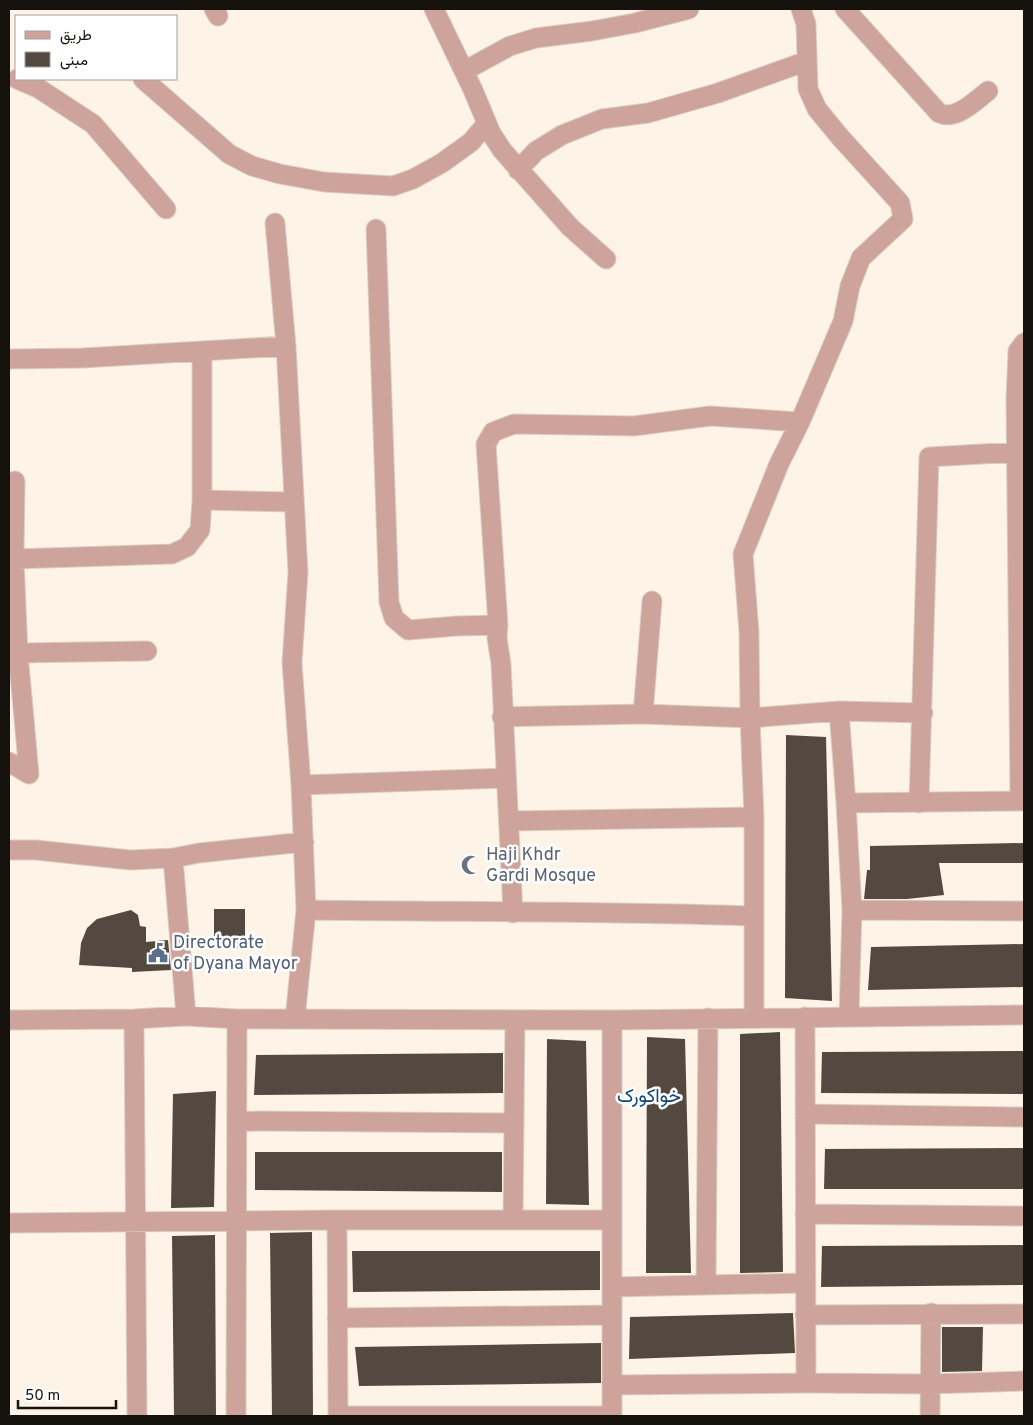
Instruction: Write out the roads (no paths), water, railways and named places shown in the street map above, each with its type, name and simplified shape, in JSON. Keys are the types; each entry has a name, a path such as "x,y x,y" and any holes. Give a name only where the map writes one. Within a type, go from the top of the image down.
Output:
{"street":[{"path":"434,9 487,124 502,150 570,227 606,259"},
{"path":"464,71 510,46 536,38 635,23 689,9"},
{"path":"754,1018 754,817 749,632 743,554 779,464 800,422 843,321 850,286 861,258 902,219 900,203 817,109 808,89 806,24 801,9"},
{"path":"845,9 939,113 946,116 954,114 988,91"},
{"path":"518,170 536,151 562,134 602,119 648,114 718,93 807,61"},
{"path":"18,80 38,88 93,124 166,208"},
{"path":"144,80 229,154 252,166 280,174 324,182 394,186 413,179 442,163 471,142 487,124"},
{"path":"275,223 286,346 298,572 292,662 301,785 306,910 295,1019"},
{"path":"376,229 389,602 394,618 408,630 498,625"},
{"path":"846,803 1022,801 1016,399 1018,351 1024,343"},
{"path":"9,359 83,358 119,354 286,346"},
{"path":"14,559 172,554 187,547 200,530 202,500 202,351"},
{"path":"513,913 498,625 486,444 493,432 514,424 634,426 710,416 800,422"},
{"path":"919,803 929,457 1018,452"},
{"path":"9,762 29,774 18,653 14,559 15,481"},
{"path":"202,500 294,502"},
{"path":"643,714 652,601"},
{"path":"18,653 147,651"},
{"path":"502,717 643,714 750,718 839,711 923,713"},
{"path":"839,711 852,910 849,1016"},
{"path":"301,785 506,778"},
{"path":"509,821 754,817"},
{"path":"9,850 36,850 130,860 173,858 199,853 304,842"},
{"path":"173,858 186,1016"},
{"path":"306,910 513,913 638,912 754,916"},
{"path":"852,910 1024,911"},
{"path":"9,1020 134,1019 186,1016 237,1019 612,1020 1024,1015"},
{"path":"805,1017 806,1383"},
{"path":"706,1285 708,1018"},
{"path":"134,1019 137,1416"},
{"path":"236,1416 237,1019"},
{"path":"513,1220 515,1020"},
{"path":"337,1220 338,1416 612,1416 612,1020"},
{"path":"805,1114 1024,1117"},
{"path":"237,1121 514,1123"},
{"path":"805,1214 1024,1216"},
{"path":"9,1223 236,1220 612,1220"},
{"path":"612,1287 805,1283"},
{"path":"930,1416 931,1313"},
{"path":"805,1315 1024,1314"},
{"path":"337,1318 612,1315"},
{"path":"613,1384 930,1384 1024,1381"}],"place":[{"name":"Haji Khdr Gardi Mosque","path":"471,865"},
{"name":"Directorate of Dyana Mayor","path":"158,953"}],"district":[{"name":"خواکورک","path":"649,1097"}]}
